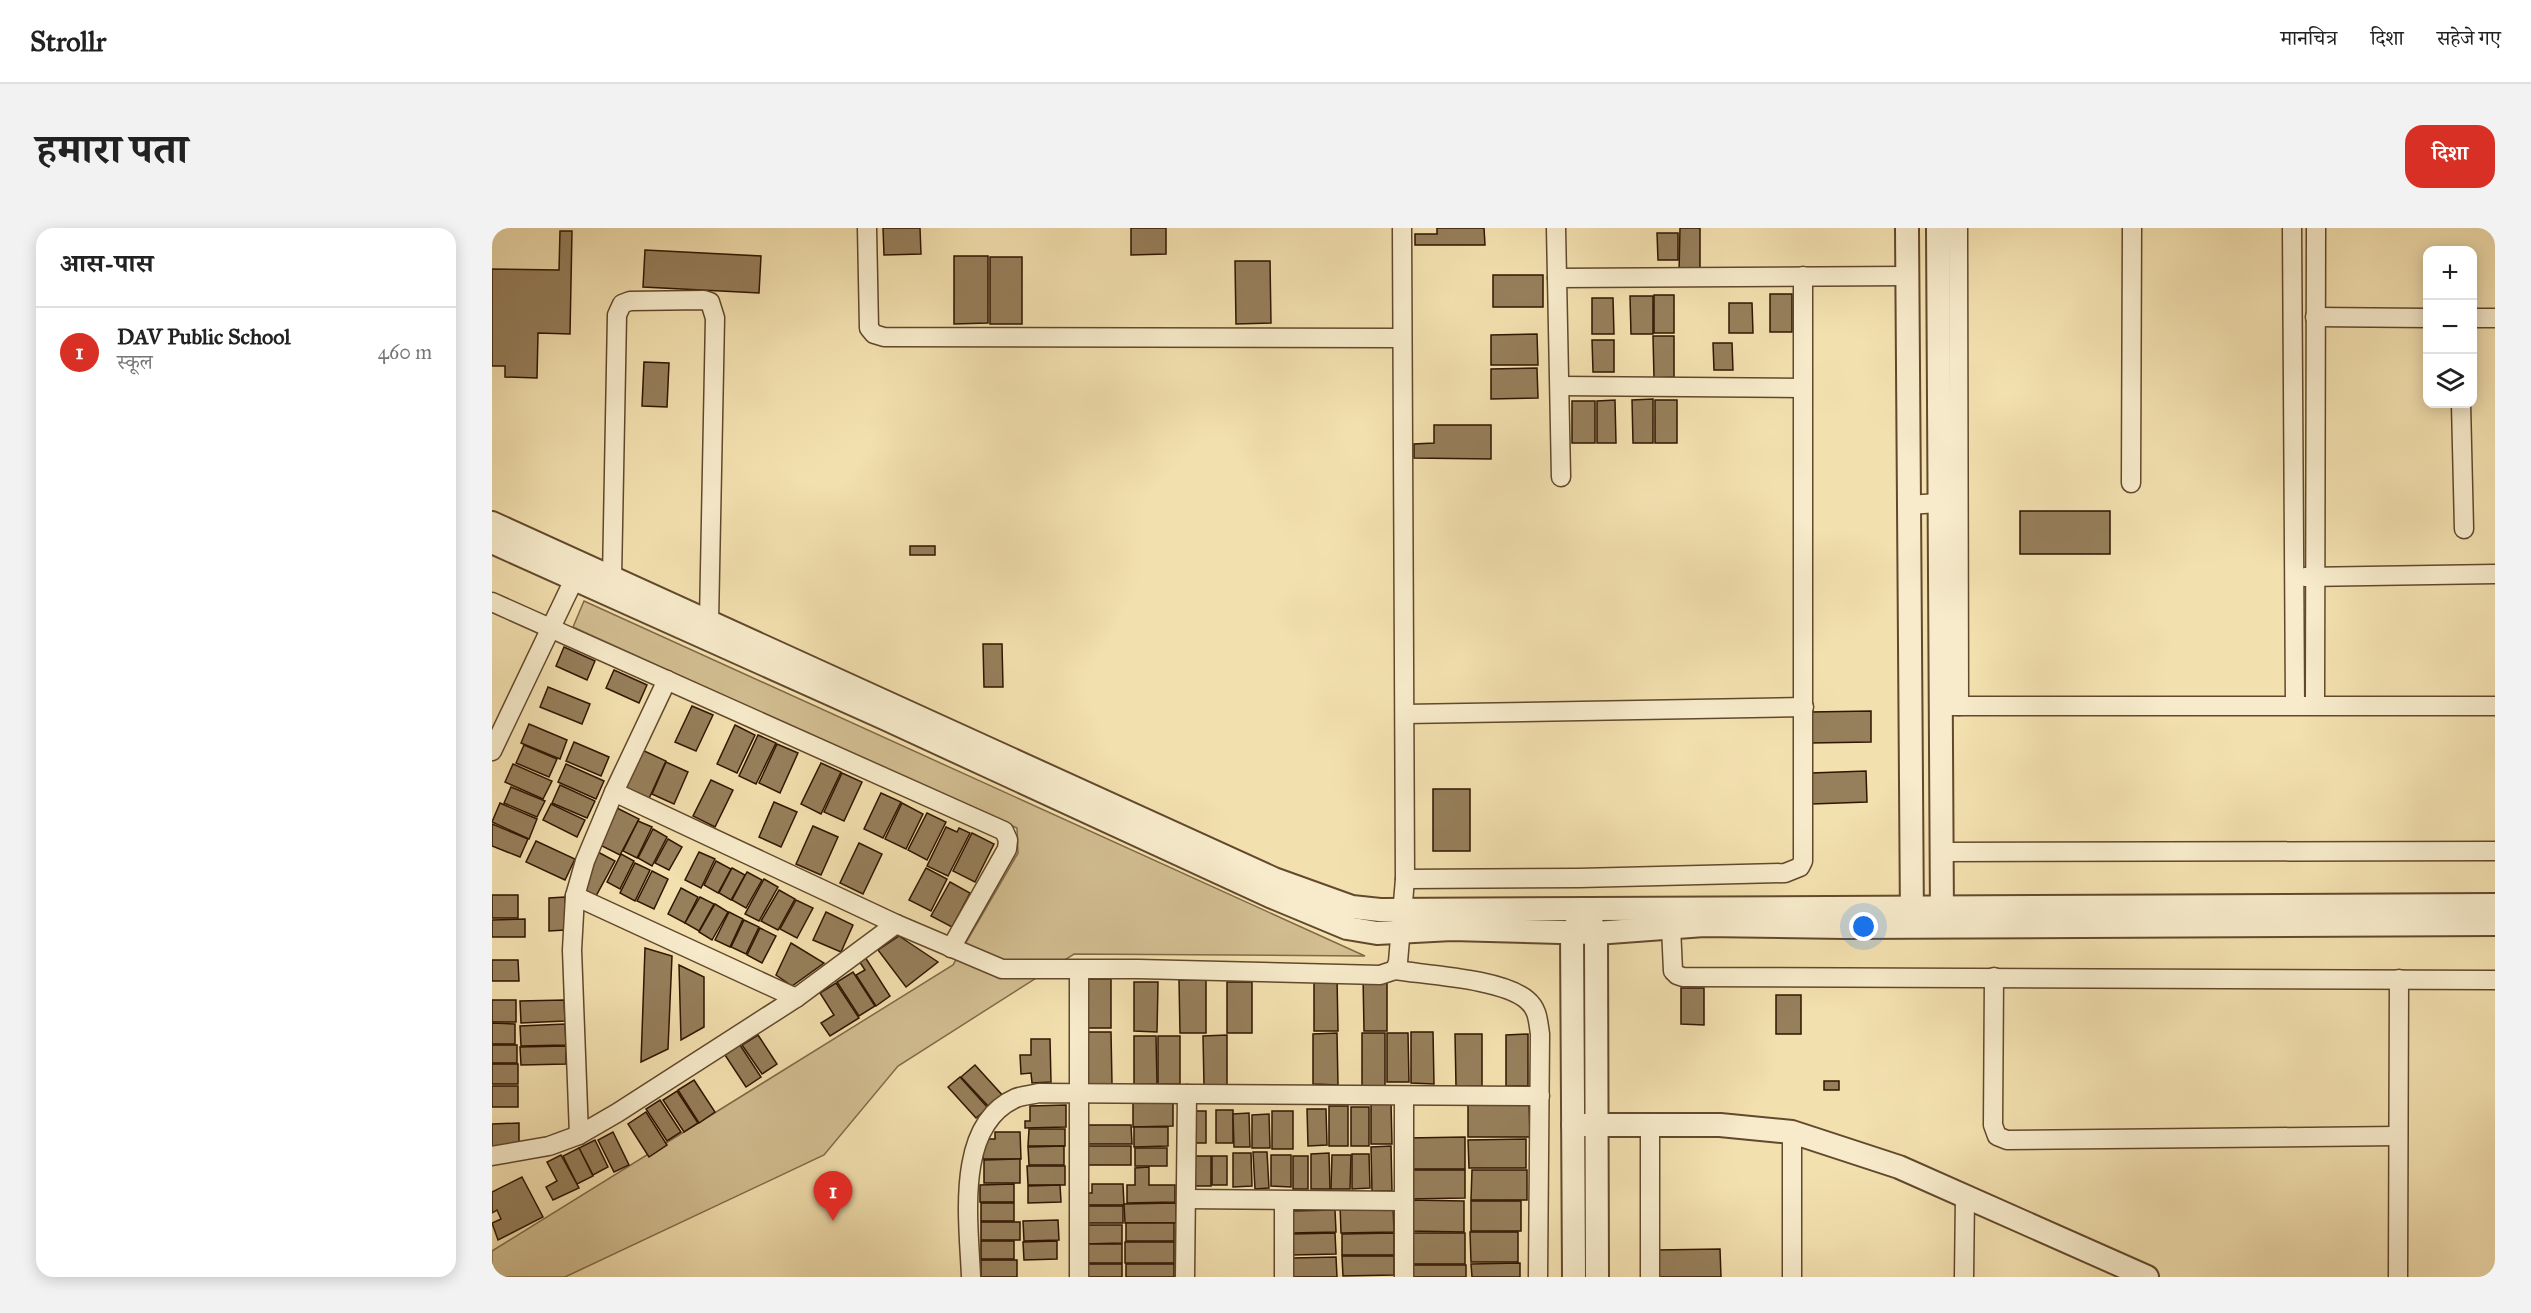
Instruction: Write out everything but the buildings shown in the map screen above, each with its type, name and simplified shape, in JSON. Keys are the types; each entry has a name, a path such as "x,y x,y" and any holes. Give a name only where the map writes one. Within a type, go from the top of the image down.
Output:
{"street":[{"path":"867,228 869,328 874,334 884,337 1402,338"},
{"path":"1395,970 1398,962 1405,879 1402,228"},
{"path":"1556,228 1561,477"},
{"path":"1907,228 1912,917"},
{"path":"1938,228 1949,502 1950,706 1942,852 1942,917"},
{"path":"1949,502 1958,228"},
{"path":"2131,483 2132,228"},
{"path":"2292,228 2295,705"},
{"path":"2314,705 2316,228"},
{"path":"1405,879 1579,878 1794,872 1800,867 1803,861 1804,707 1803,276"},
{"path":"1557,278 1908,276"},
{"path":"612,578 617,315 622,304 630,301 704,300 710,302 715,318 709,621"},
{"path":"2316,317 2423,318"},
{"path":"2477,318 2495,318"},
{"path":"1560,386 1802,388"},
{"path":"2461,408 2464,529"},
{"path":"1909,505 1949,502"},
{"path":"492,523 578,571 1318,917 1347,928 1377,933 1452,930 1596,933 1704,925 1912,917"},
{"path":"492,542 578,571 612,578 1274,879 1352,907 2495,924"},
{"path":"492,751 578,571"},
{"path":"2294,577 2495,574"},
{"path":"492,602 1004,831 1008,840 1007,849 957,950"},
{"path":"579,1135 572,950 575,897 582,871 614,792 667,680"},
{"path":"1950,706 2495,706"},
{"path":"1405,714 1804,707"},
{"path":"614,792 896,924 1002,969 1138,969 1380,975 1395,970 1475,981 1511,991 1527,1000 1537,1013 1540,1034 1538,1277"},
{"path":"1942,852 2495,851"},
{"path":"575,897 796,998"},
{"path":"1942,917 2495,905"},
{"path":"1574,1277 1572,932 1585,910"},
{"path":"1585,910 1596,933 1597,1277"},
{"path":"492,1156 549,1146 579,1135 796,998 896,924"},
{"path":"1671,927 1673,971 1683,977 2495,980"},
{"path":"1078,970 1079,1277"},
{"path":"1994,977 1993,1125 1997,1136 2007,1140 2398,1136"},
{"path":"2398,1277 2399,980"},
{"path":"970,1277 968,1179 972,1153 981,1134 998,1109 1017,1098 1039,1093 1404,1097 1540,1096"},
{"path":"1185,1277 1187,1094"},
{"path":"1404,1097 1404,1277"},
{"path":"1573,1125 1720,1125 1792,1132 1899,1167 2147,1277"},
{"path":"1650,1125 1650,1277"},
{"path":"1792,1132 1792,1277"},
{"path":"1964,1277 1965,1196"},
{"path":"1186,1199 1404,1201"},
{"path":"1284,1201 1284,1277"}],"shaded area":[{"path":"584,601 1365,956 1074,954 898,1066 824,1155 565,1277 492,1277 492,1251 953,965 1018,853 1017,828 573,627"}],"place":[{"name":"DAV Public School","path":"833,1221"}]}
